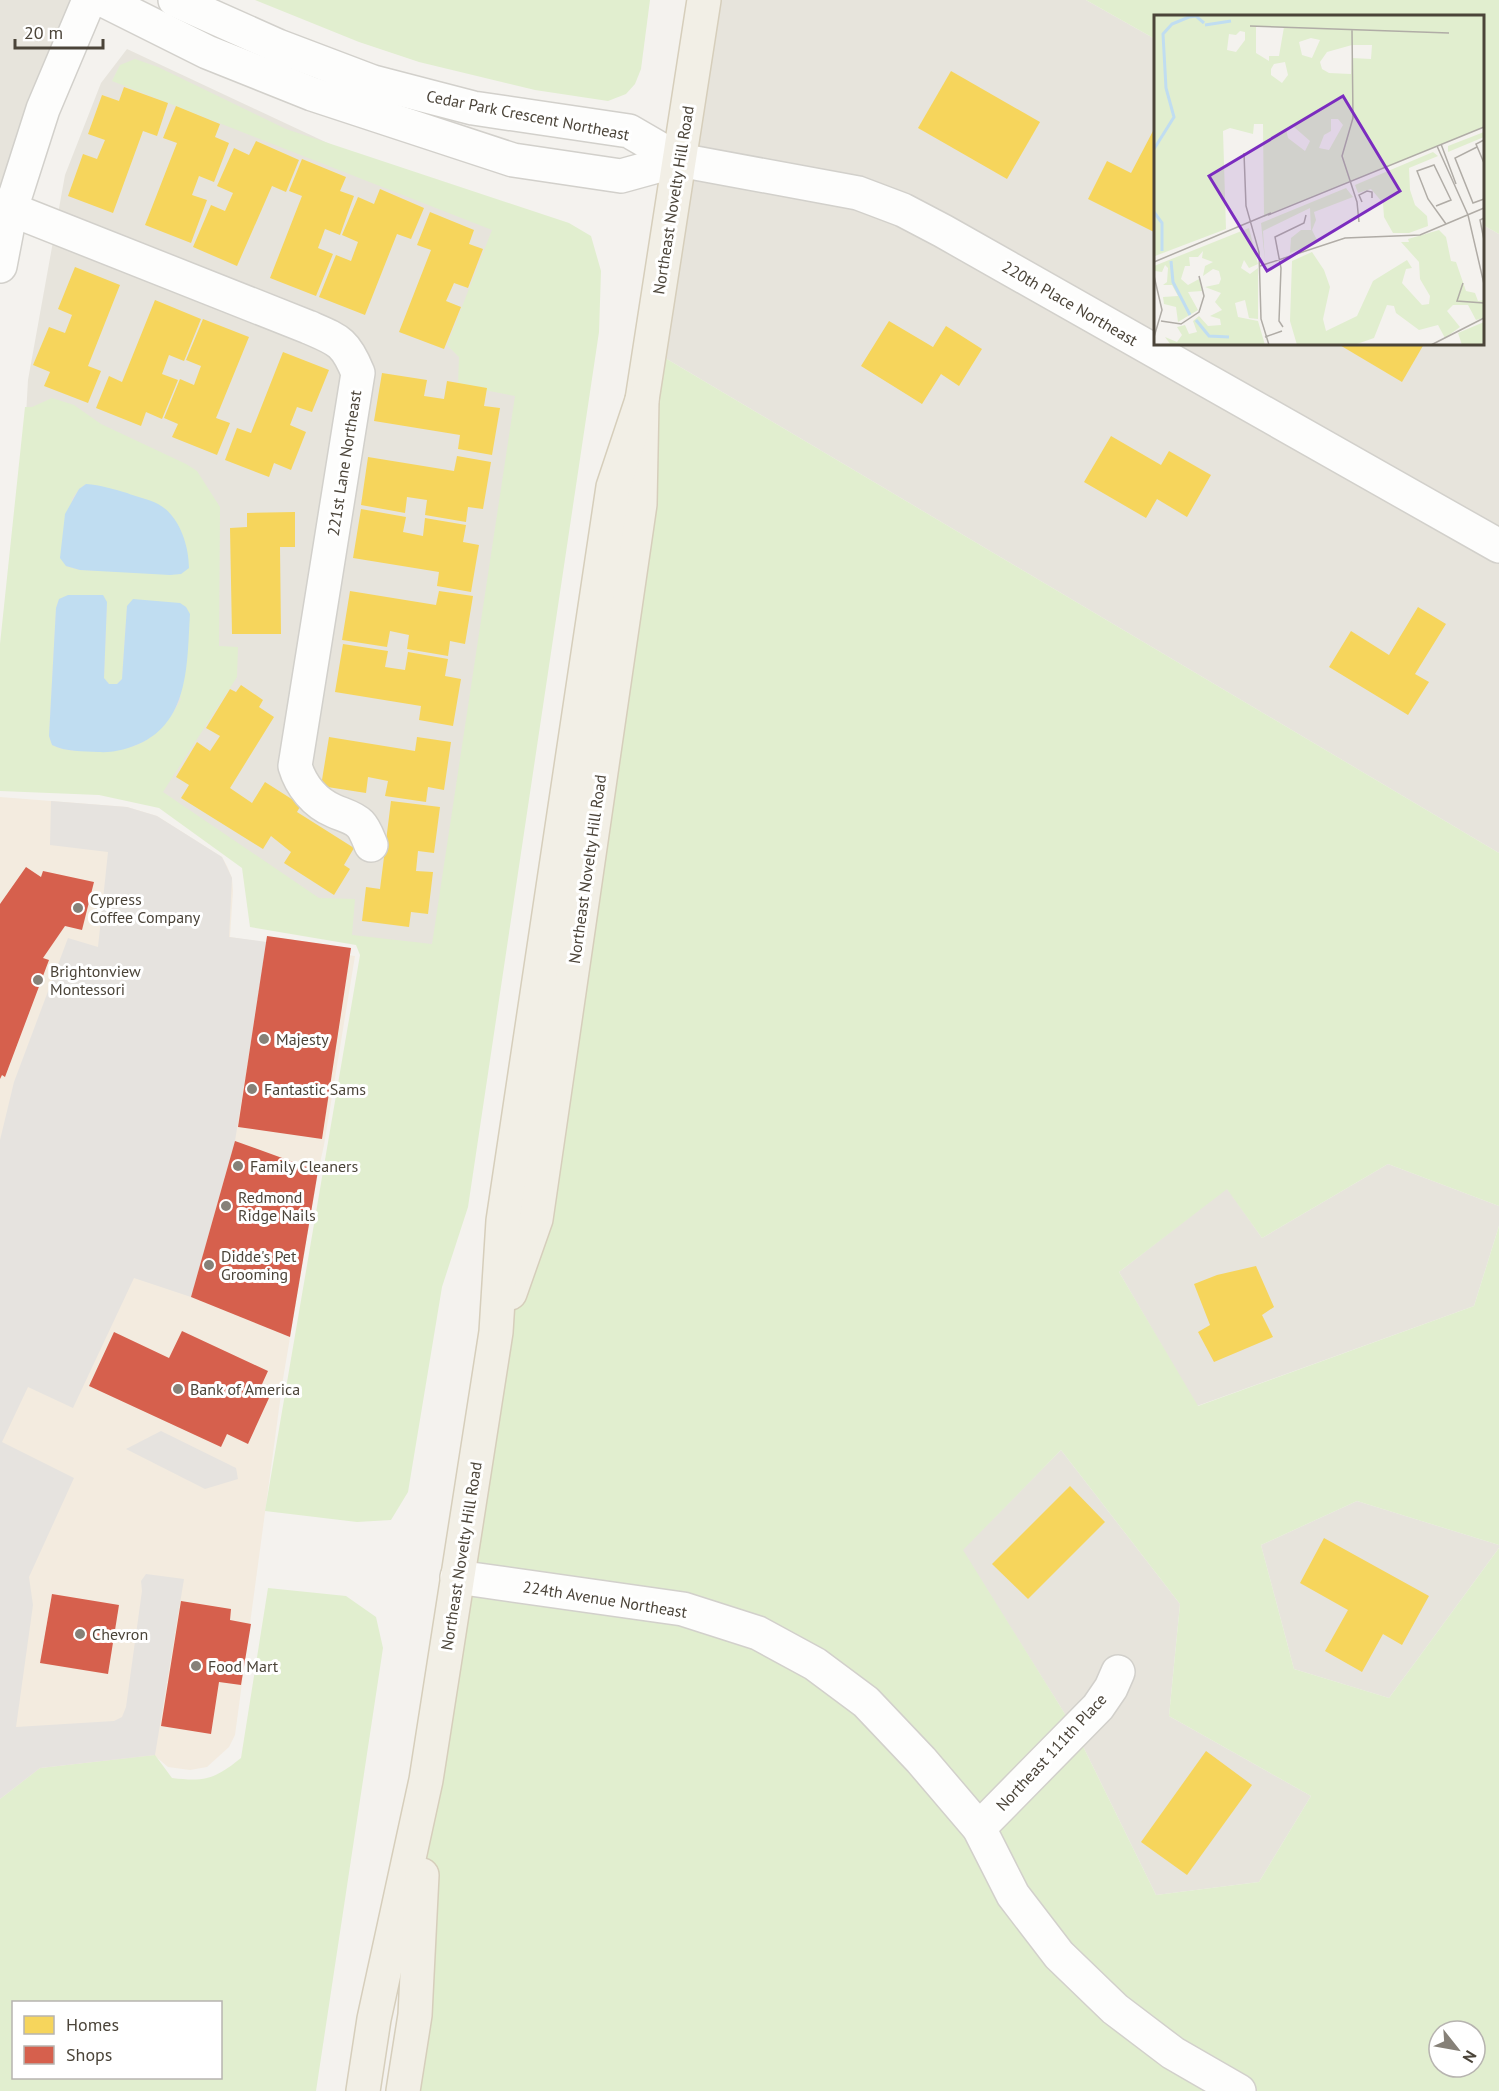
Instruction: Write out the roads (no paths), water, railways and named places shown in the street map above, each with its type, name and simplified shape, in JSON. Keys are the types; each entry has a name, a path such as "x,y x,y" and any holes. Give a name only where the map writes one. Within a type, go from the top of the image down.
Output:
{"main road":[{"name":"Northeast Novelty Hill Road","path":"363,2091 374,2019 426,1780 496,1332 503,1221 613,487 642,400 704,0"},
{"name":"Northeast Novelty Hill Road","path":"403,2091 415,2015 426,1780"}],"street":[{"path":"0,266 5,207 89,0"},
{"path":"103,0 207,51 312,94 513,160 621,176 679,160"},
{"name":"Cedar Park Crescent Northeast","path":"175,0 278,46 373,82 473,108 628,131 679,160"},
{"name":"220th Place Northeast","path":"679,160 858,193 903,210 1499,546"},
{"name":"221st Lane Northeast","path":"5,207 308,327 339,341 351,354 358,373 295,766 303,786 313,797 331,810 352,818 360,824 371,845"},
{"name":"224th Avenue Northeast","path":"457,1577 683,1609 758,1633 815,1664 866,1702 921,1760 979,1828 1013,1895 1059,1955 1115,2009 1173,2054 1239,2091"},
{"name":"Northeast 111th Place","path":"979,1828 1098,1707 1111,1688 1118,1672"}],"water":[{"path":"86,484 127,493 154,502 165,509 177,523 185,541 189,568 181,574 170,575 80,570 66,566 60,558 65,514 79,489"},
{"path":"68,595 103,595 107,602 104,678 109,684 117,684 122,679 127,606 133,599 180,603 190,614 186,668 178,703 170,718 143,742 121,750 104,752 69,750 52,745 49,736 56,608 59,599"}],"place":[{"name":"Cypress Coffee Company","path":"78,908"},
{"name":"Brightonview Montessori","path":"38,980"},
{"name":"Majesty","path":"264,1039"},
{"name":"Fantastic Sams","path":"252,1089"},
{"name":"Family Cleaners","path":"238,1166"},
{"name":"Redmond Ridge Nails","path":"226,1206"},
{"name":"Didde's Pet Grooming","path":"209,1265"},
{"name":"Bank of America","path":"178,1389"},
{"name":"Chevron","path":"80,1634"},
{"name":"Food Mart","path":"196,1666"}]}
